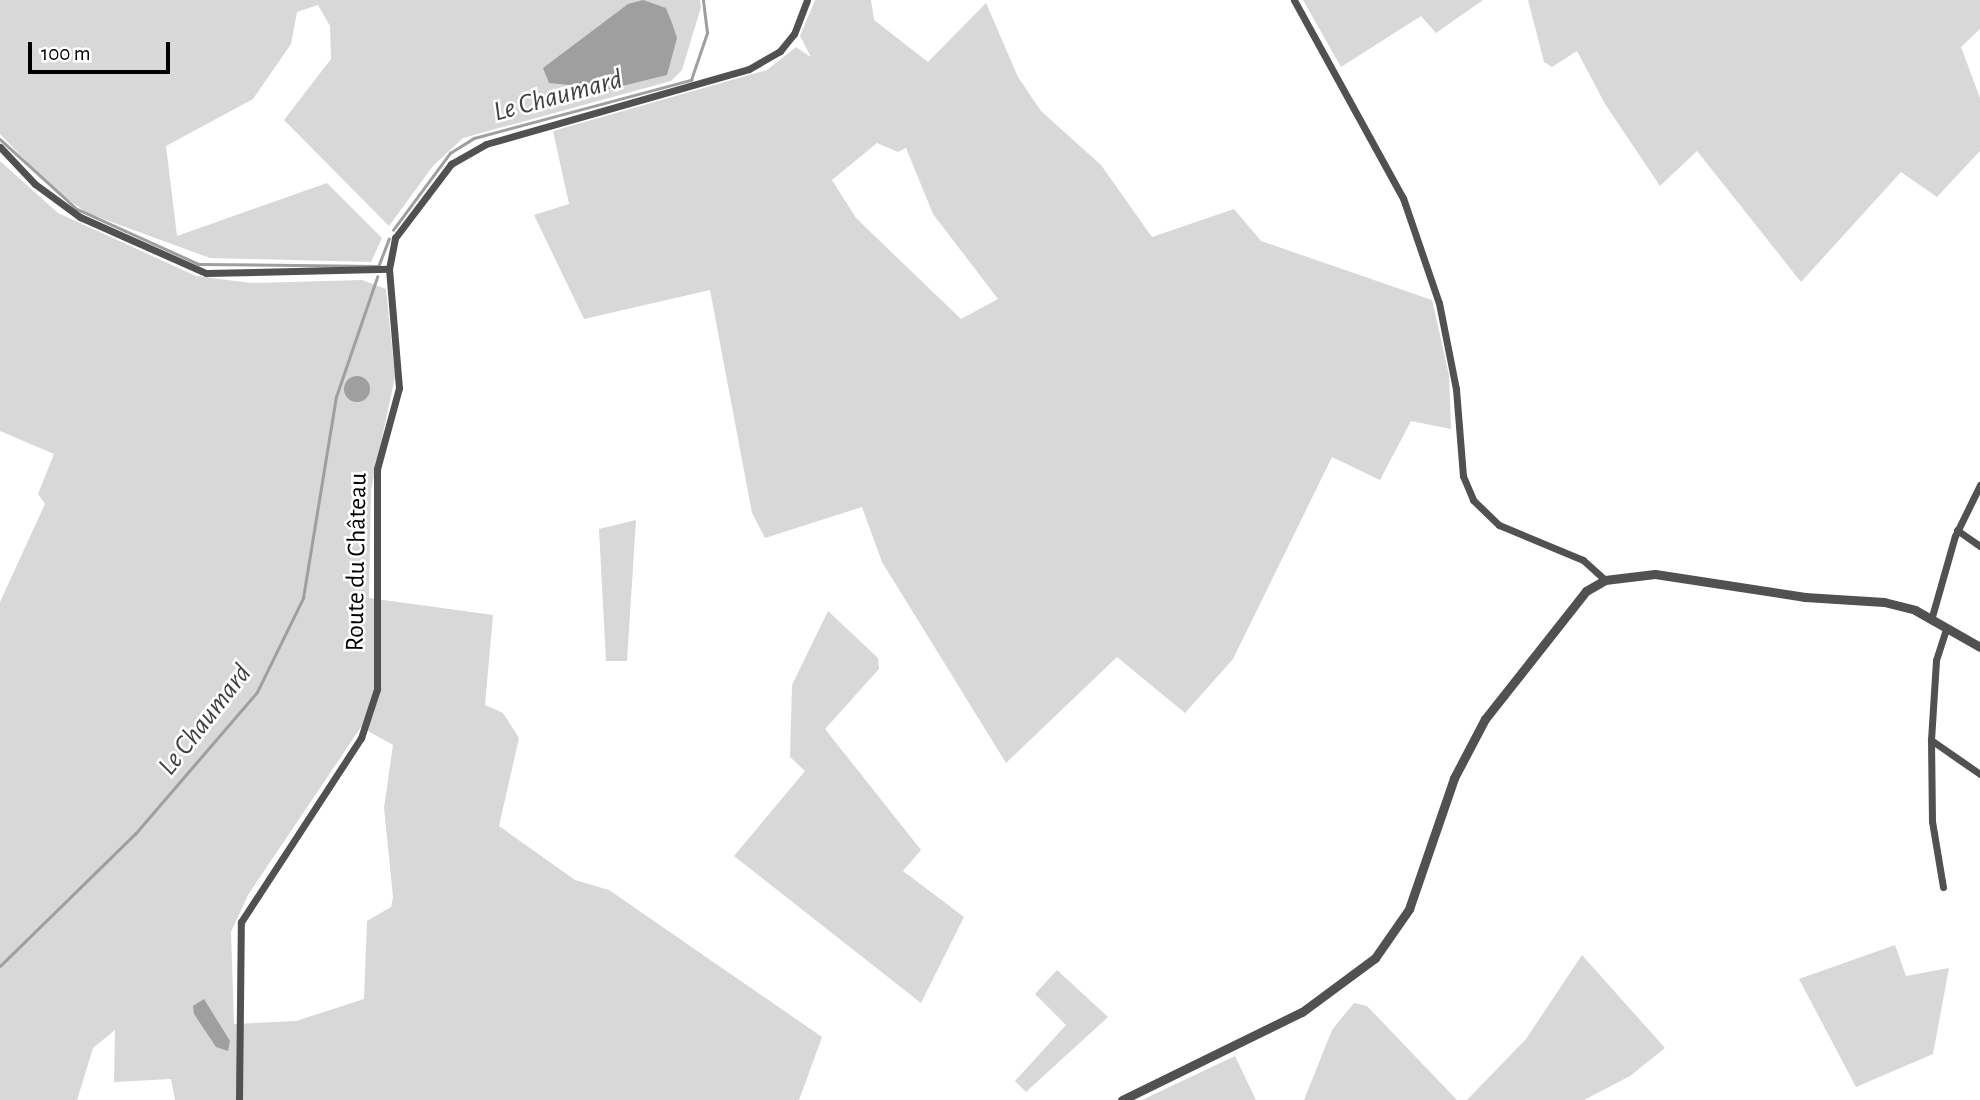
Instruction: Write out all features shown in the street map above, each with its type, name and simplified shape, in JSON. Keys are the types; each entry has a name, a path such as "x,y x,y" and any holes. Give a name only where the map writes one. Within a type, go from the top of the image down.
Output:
{"street":[{"name":"Route du Château","path":"239,1100 241,922 361,738 377,689 377,469 399,388 400,355 388,269 395,238 451,164 486,144 749,69 780,51 794,34 807,0"},
{"path":"1294,0 1403,198 1440,303 1456,389 1463,476 1473,499 1499,526 1583,560 1605,580"},
{"path":"0,147 35,184 80,217 206,273 388,269"},
{"path":"1931,620 1957,530 1980,485"},
{"path":"1957,530 1980,547"},
{"path":"1122,1100 1302,1012 1375,958 1409,909 1454,778 1485,719 1586,591 1605,580 1655,574 1805,597 1861,599 1915,610 1945,630 1980,648"},
{"path":"1943,887 1932,821 1931,740 1937,660 1945,630"},
{"path":"1931,740 1980,774"}],"shaded area":[{"path":"0,0 700,0 701,7 682,70 671,81 463,138 433,166 389,226 284,120 331,59 330,26 318,5 297,12 291,44 253,99 166,146 177,236 327,183 382,238 371,262 210,258 87,213 52,188 0,134"},
{"path":"643,0 666,8 677,38 667,75 610,89 549,83 543,68 628,4"},
{"path":"815,0 871,0 874,20 928,62 986,3 1018,77 1041,111 1101,165 1152,237 1234,209 1261,241 1432,300 1449,375 1451,429 1411,421 1380,480 1332,457 1233,659 1185,713 1117,657 1006,763 882,562 862,507 765,538 752,513 710,290 584,319 534,215 569,204 553,131 767,70 796,47 811,57 800,36","holes":["877,143 898,152 906,148 933,214 998,299 961,319 856,218 832,180"]},
{"path":"1303,0 1483,0 1436,33 1421,16 1341,67"},
{"path":"1528,0 1980,0 1980,29 1961,47 1980,98 1980,151 1937,197 1901,172 1801,282 1697,151 1660,186 1605,104 1577,51 1552,67 1544,62"},
{"path":"0,161 58,213 196,276 251,283 362,280 386,289 395,377 371,490 369,598 493,615 485,705 503,713 519,738 499,826 575,880 609,890 822,1037 799,1100 175,1100 171,1079 114,1082 115,1030 93,1048 77,1100 0,1100 0,602 45,504 38,494 54,454 0,431","holes":["361,727 393,745 384,808 393,897 391,907 367,921 364,999 296,1021 234,1024 231,932 248,895"]},
{"path":"357,376 366,380 370,389 366,398 357,402 348,398 344,389 348,380"},
{"path":"636,520 627,661 606,661 599,529"},
{"path":"828,611 878,658 879,669 825,729 921,850 903,871 964,917 921,1003 734,856 805,771 790,757 792,685"},
{"path":"1895,945 1906,976 1949,968 1933,1054 1856,1087 1799,979"},
{"path":"1582,955 1665,1048 1630,1076 1584,1100 1467,1100 1526,1039"},
{"path":"1057,970 1108,1017 1026,1092 1015,1081 1066,1025 1035,994"},
{"path":"204,999 230,1041 228,1051 216,1047 194,1014 193,1006"},
{"path":"1354,1003 1367,1006 1457,1100 1304,1100 1332,1030"},
{"path":"1235,1056 1256,1100 1142,1100"}],"waterway":[{"name":"Le Chaumard","path":"393,230 450,153 474,138 691,80 707,33 703,0"},
{"path":"0,139 77,209 199,264 378,266"},
{"name":"Le Chaumard","path":"378,267 389,239"},
{"name":"Le Chaumard","path":"0,966 135,834 257,692 303,598 336,397 377,277"}]}
